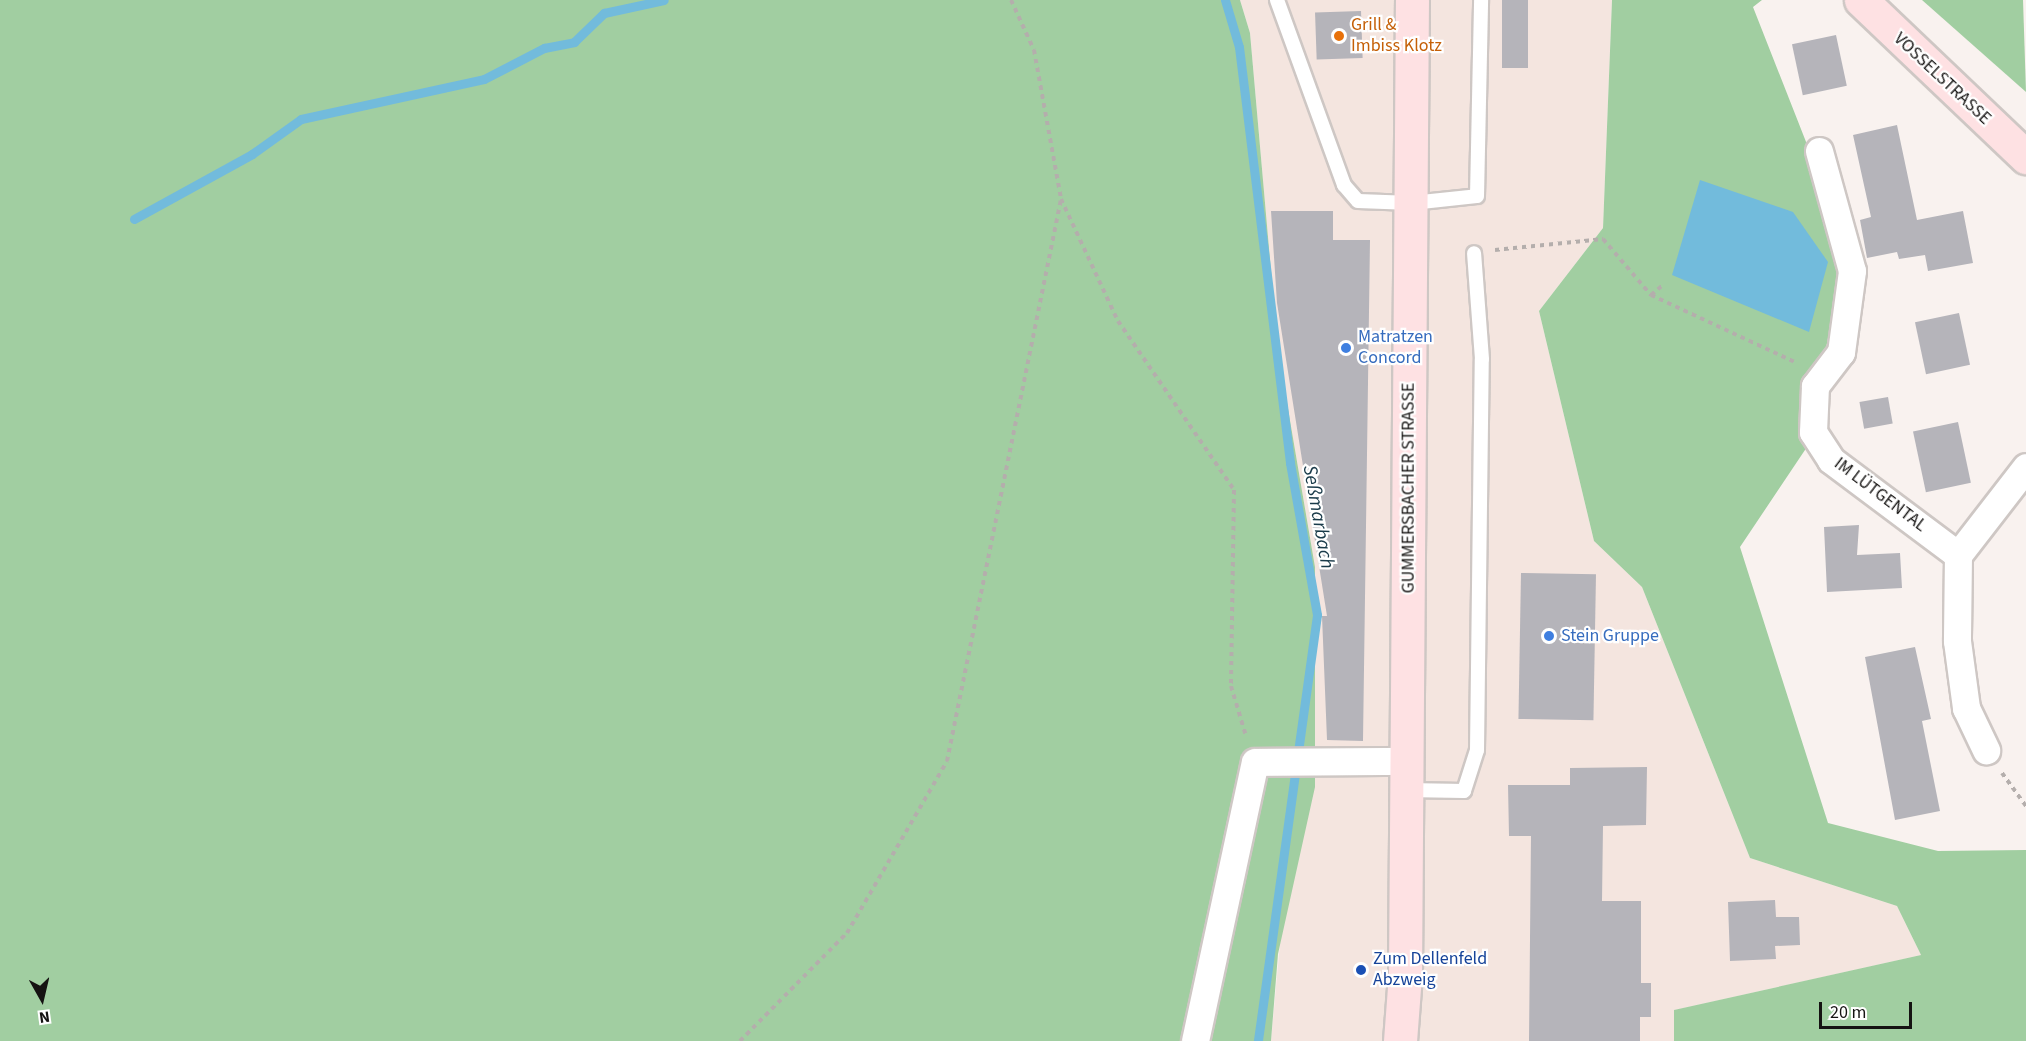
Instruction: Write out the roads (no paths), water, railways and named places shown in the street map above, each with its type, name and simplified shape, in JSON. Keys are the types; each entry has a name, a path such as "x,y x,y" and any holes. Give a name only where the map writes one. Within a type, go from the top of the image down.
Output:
{"main road":[{"name":"GUMMERSBACHER STRASSE","path":"1400,1041 1406,776 1412,0"},
{"name":"VOSSELSTRASSE","path":"1861,0 2026,157"}],"street":[{"name":"IM LÜTGENTAL","path":"1819,152 1852,271 1840,352 1815,386 1814,432 1832,460 1958,555"},
{"path":"1986,750 1966,708 1957,641 1958,555 2026,467"},
{"path":"1194,1041 1255,762 1333,763 1406,776"}],"lane":[{"path":"1277,0 1344,185 1358,201 1412,203 1477,196 1481,0"},
{"path":"1406,776 1464,791 1477,750 1482,359 1474,253"}],"water":[{"path":"1700,180 1793,212 1828,262 1809,332 1672,275"}],"waterway":[{"path":"134,219 252,154 301,119 484,79 544,48 574,42 604,13 664,0"},
{"name":"Seßmarbach","path":"1225,0 1239,47 1290,463 1317,615 1258,1041"}],"place":[{"name":"Grill & Imbiss Klotz","path":"1339,36"},
{"name":"Matratzen Concord","path":"1346,348"},
{"name":"Stein Gruppe","path":"1549,636"},
{"name":"Zum Dellenfeld Abzweig","path":"1361,970"}]}
